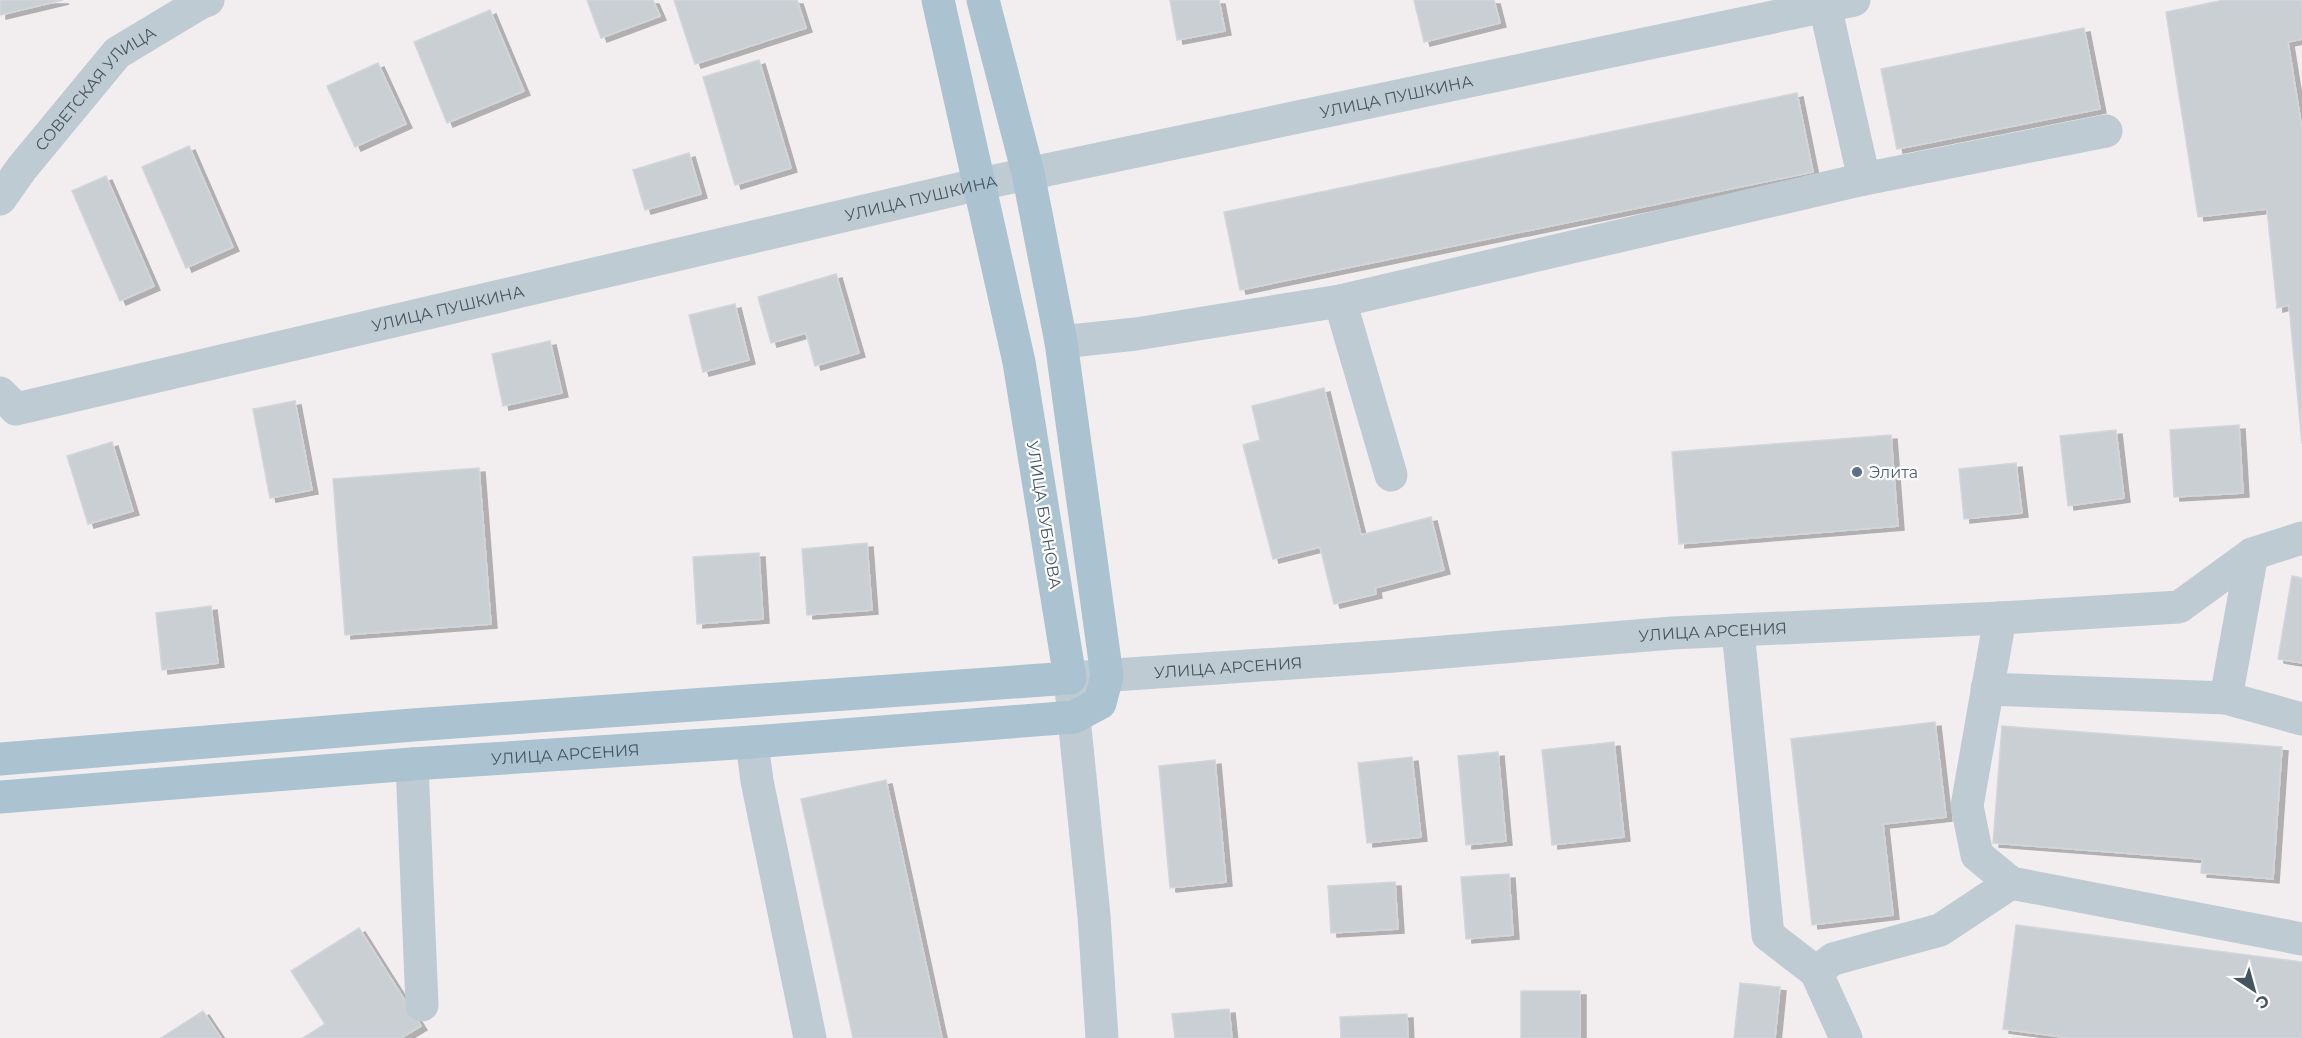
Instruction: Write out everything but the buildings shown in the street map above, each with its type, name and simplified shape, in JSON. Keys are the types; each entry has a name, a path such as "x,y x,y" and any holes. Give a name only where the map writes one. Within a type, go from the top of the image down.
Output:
{"main road":[{"name":"УЛИЦА БУБНОВА","path":"938,0 1019,362 1070,678"},
{"path":"983,0 1028,173 1061,342 1107,676"},
{"name":"УЛИЦА АРСЕНИЯ","path":"0,797 412,764 752,742 1074,717 1100,703 1107,676"},
{"name":"УЛИЦА АРСЕНИЯ","path":"0,759 413,725 1070,678"}],"street":[{"name":"СОВЕТСКАЯ УЛИЦА","path":"0,199 22,168 117,53 202,1"},
{"name":"УЛИЦА ПУШКИНА","path":"0,393 16,409 1028,173 1840,3"},
{"path":"1840,3 1864,179"},
{"path":"1061,342 1136,334 1340,301 1864,179 2106,131"},
{"path":"1340,301 1391,475"},
{"name":"УЛИЦА АРСЕНИЯ","path":"1070,678 1384,657 1672,633 2000,618 2179,607 2252,554 2302,538"},
{"path":"2226,698 2252,554"},
{"path":"2000,618 1967,806 1977,855 2011,883 2302,939"},
{"path":"1738,630 1768,935 1816,972 1846,1038"},
{"name":"УЛИЦА БУБНОВА","path":"1070,678 1094,916 1102,1038"},
{"path":"1988,689 2226,698 2302,719"},
{"path":"752,742 757,781 810,1038"},
{"path":"412,764 422,1005"},
{"path":"1816,972 1833,959 1940,930 2011,883"}],"place":[{"name":"Элита","path":"1857,472"}]}
